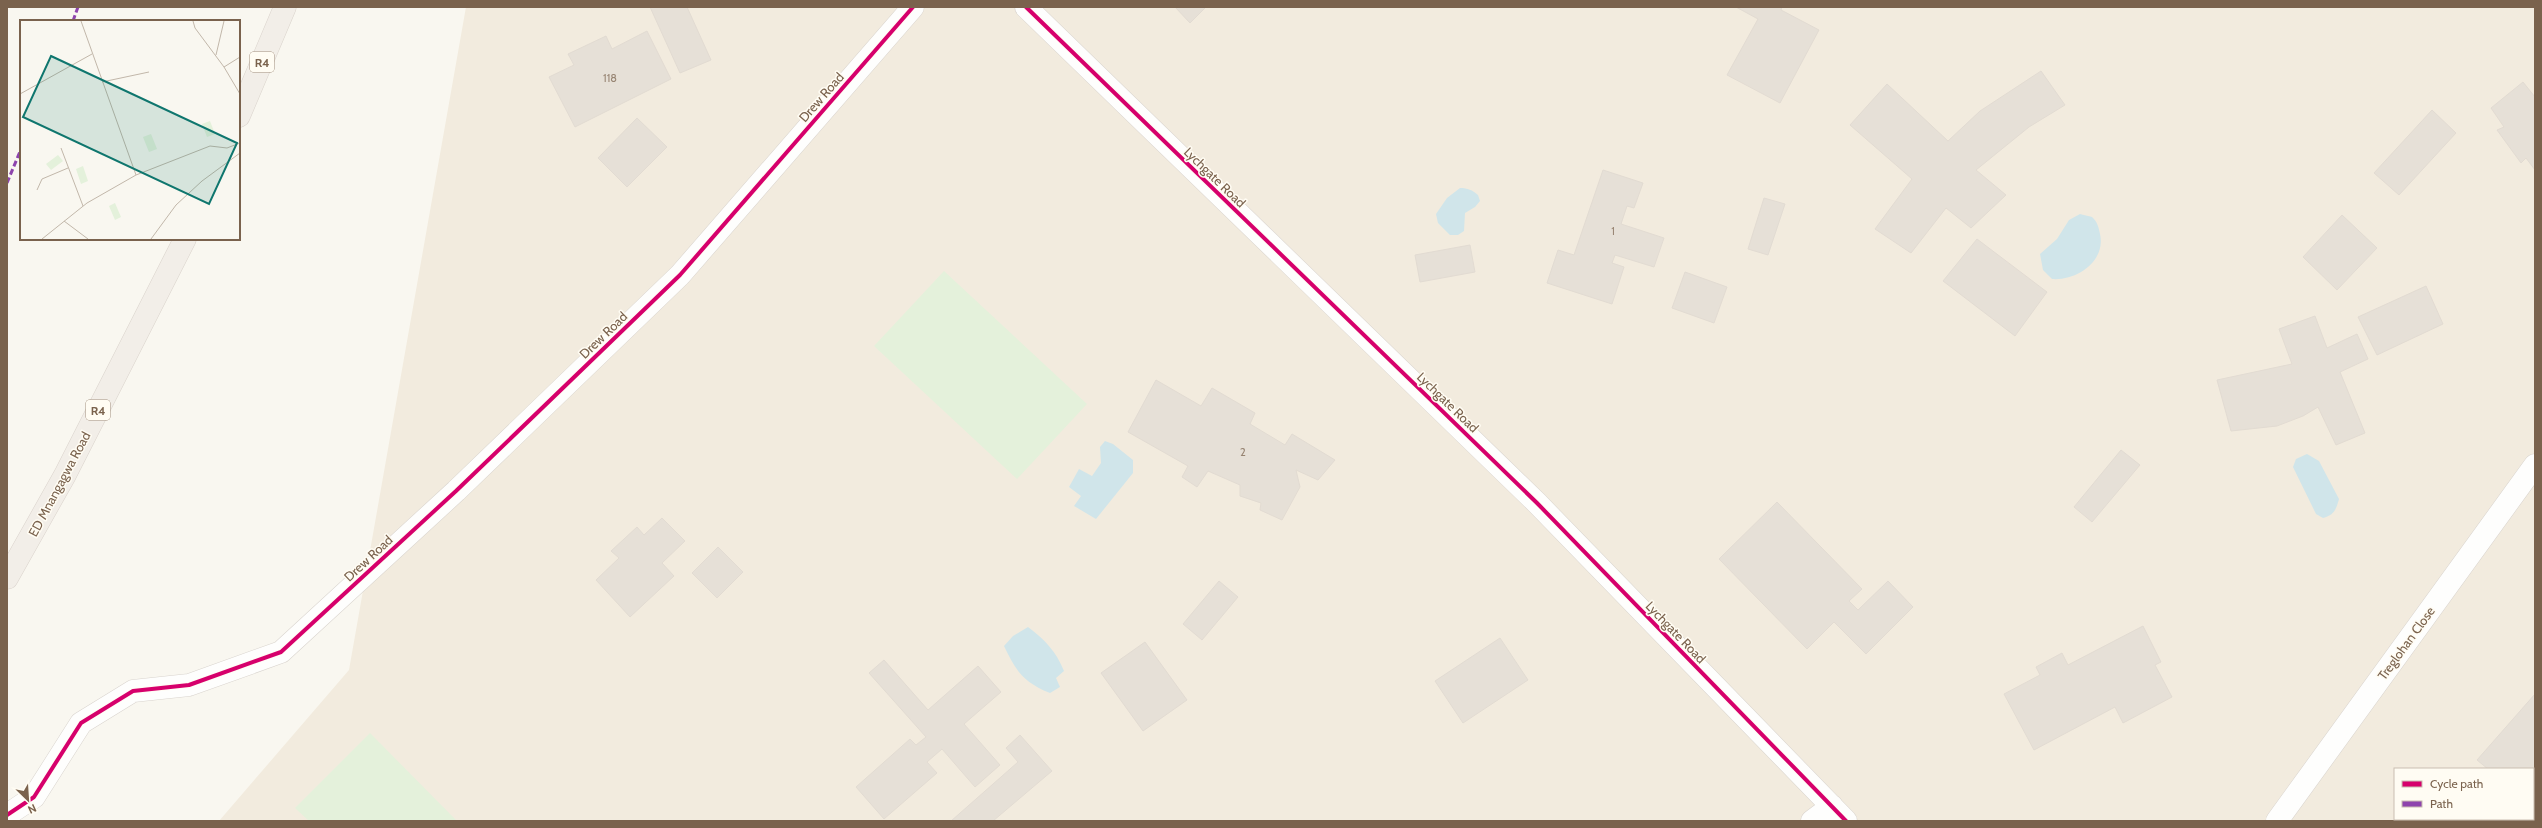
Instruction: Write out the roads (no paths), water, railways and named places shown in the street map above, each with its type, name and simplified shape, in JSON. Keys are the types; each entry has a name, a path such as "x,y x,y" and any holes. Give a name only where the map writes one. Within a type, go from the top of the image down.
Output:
{"highway":[{"name":"R4","path":"240,114 285,7"},
{"name":"ED Mnangagwa Road","path":"7,578 65,475 184,240"}],"street":[{"name":"Drew Road","path":"7,816 34,797 81,723 132,692 189,685 281,652 456,490 680,275 913,7"},
{"name":"Lychgate Road","path":"1026,7 1537,503 1839,814"},
{"name":"Treglohan Close","path":"2277,821 2535,465"},
{"path":"1812,821 1839,814"}]}
